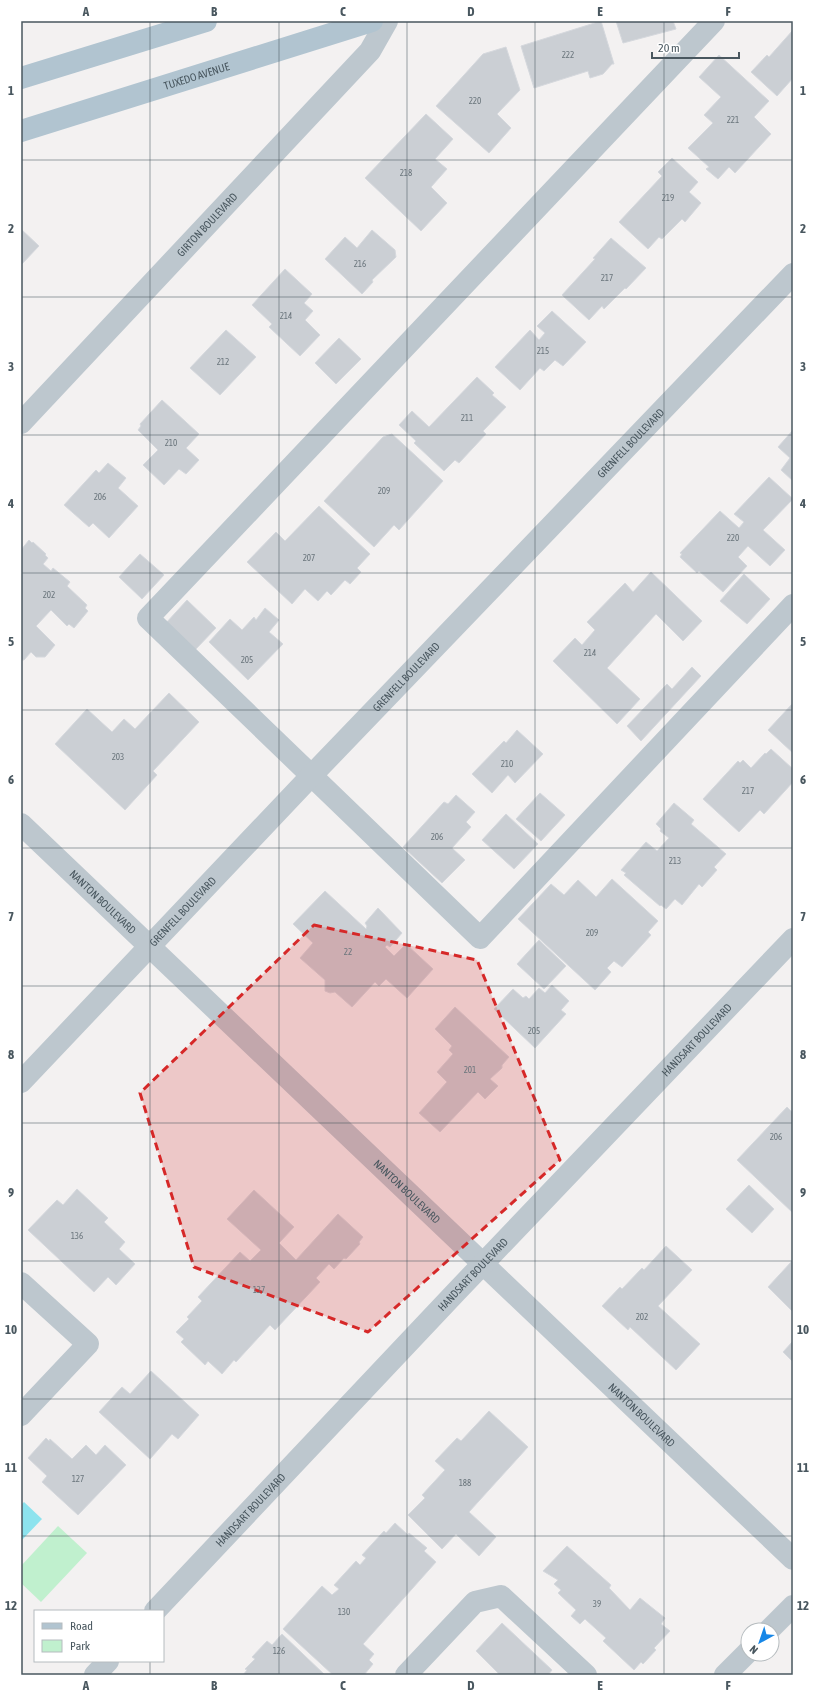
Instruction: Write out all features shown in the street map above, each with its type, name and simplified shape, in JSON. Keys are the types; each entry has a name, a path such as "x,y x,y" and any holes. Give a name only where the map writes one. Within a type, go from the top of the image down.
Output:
{"main road":[{"path":"21,78 206,21"},
{"name":"TUXEDO AVENUE","path":"21,131 372,21"}],"street":[{"name":"GIRTON BOULEVARD","path":"21,423 370,51 387,21"},
{"path":"714,21 148,618 480,938 793,605"},
{"name":"GRENFELL BOULEVARD","path":"21,1082 312,775 793,274"},
{"name":"NANTON BOULEVARD","path":"21,824 484,1263 793,1559"},
{"name":"HANDSART BOULEVARD","path":"156,1610 793,939"},
{"path":"21,1283 88,1344 21,1416"},
{"path":"406,1675 475,1602 501,1596 586,1675"},
{"path":"777,1622 793,1606"},
{"path":"725,1675 740,1660"},
{"path":"95,1675 107,1662"}],"highlighted area":[{"path":"314,925 477,960 560,1160 368,1332 194,1267 140,1093"}],"green space":[{"path":"58,1526 87,1553 41,1602 21,1583 21,1566"}],"water":[{"path":"24,1502 42,1519 21,1541 21,1505"}],"building":[{"path":"601,21 614,64 612,64 603,74 590,78 588,71 534,88 521,46"},
{"path":"616,21 673,21 676,29 623,43"},
{"path":"793,30 793,78 777,96 751,72 767,55 769,57"},
{"path":"506,47 520,90 497,114 511,128 489,153 436,106 483,54"},
{"path":"719,55 769,101 754,117 771,134 735,173 729,167 718,179 706,169 709,167 688,148 713,123 704,115 721,97 699,77"},
{"path":"426,114 453,139 435,159 447,169 431,187 447,203 421,231 365,178"},
{"path":"672,158 698,182 689,192 701,203 685,222 682,219 662,239 659,237 648,249 619,222 662,176 658,172"},
{"path":"21,229 39,246 21,265"},
{"path":"372,230 395,250 396,257 372,280 373,282 362,294 325,259 345,237 357,248"},
{"path":"611,238 646,268 626,289 625,288 604,309 602,306 589,320 562,295 595,259 593,258"},
{"path":"285,269 312,294 304,303 313,311 305,320 320,335 300,356 269,327 272,324 252,305"},
{"path":"552,311 586,342 563,366 555,360 544,371 540,368 520,390 495,367 530,330 539,340 545,333 537,326"},
{"path":"226,330 256,357 220,395 190,368"},
{"path":"339,338 361,359 336,384 315,363"},
{"path":"477,377 494,393 492,395 506,407 483,431 486,434 459,463 455,460 444,471 414,443 416,441 399,425 412,411 429,427"},
{"path":"162,400 199,434 186,448 199,460 186,474 179,469 164,485 143,465 158,450 138,430 141,426 140,424"},
{"path":"793,430 793,481 781,470 790,458 778,447"},
{"path":"392,434 443,481 399,530 394,525 374,547 324,501 383,437"},
{"path":"108,463 126,478 118,488 138,506 109,538 93,523 89,527 64,505 96,470 99,473"},
{"path":"769,477 793,499 763,530 785,550 770,566 748,546 738,557 747,566 723,592 699,571 697,573 680,557 682,554 680,553 720,511 739,528 744,522 734,514"},
{"path":"319,506 370,554 357,568 361,572 350,584 345,580 331,595 327,591 318,601 305,589 292,604 247,562 276,532 285,541"},
{"path":"29,540 46,554 45,555 48,558 43,564 51,571 53,568 70,582 67,586 87,605 85,608 88,611 74,628 69,624 67,626 51,610 36,626 55,645 45,657 36,657 31,652 24,660 21,660 21,550"},
{"path":"140,554 164,575 142,599 119,577"},
{"path":"651,572 702,621 683,641 656,614 607,668 640,699 617,724 553,661 575,638 582,645 595,630 587,622 625,583 633,592"},
{"path":"744,574 770,599 747,624 720,601"},
{"path":"187,600 216,628 195,650 166,623"},
{"path":"265,608 279,620 269,632 283,644 248,680 209,642 230,619 242,630 254,617 256,620"},
{"path":"692,667 701,676 641,741 627,726 667,684 672,689"},
{"path":"169,693 199,722 153,771 157,775 125,810 55,744 87,709 112,732 124,719 135,729"},
{"path":"793,703 793,753 768,730"},
{"path":"517,730 543,754 515,783 508,775 492,793 472,774 504,741 506,743"},
{"path":"771,749 793,769 793,782 764,814 760,810 739,832 703,799 738,761 740,763 743,760 751,768 765,753 766,754"},
{"path":"540,793 565,815 541,841 516,819"},
{"path":"456,795 475,812 466,822 471,827 452,848 465,860 442,883 403,847 444,802 448,804"},
{"path":"674,803 694,820 691,824 726,854 714,867 717,870 702,887 699,884 682,905 675,899 666,909 661,905 660,906 624,875 626,873 621,870 646,842 657,851 669,838 660,831 661,829 656,824"},
{"path":"506,814 538,844 514,869 482,840"},
{"path":"612,879 658,921 648,932 651,935 622,967 614,961 607,968 611,972 595,990 518,919 551,884 564,895 578,880 596,897"},
{"path":"325,891 366,929 367,926 365,923 378,908 402,933 390,947 387,945 385,947 394,956 406,944 433,969 407,998 386,979 379,986 375,982 352,1007 335,992 330,993 325,991 325,980 300,958 313,943 293,924"},
{"path":"539,940 566,966 544,989 517,964"},
{"path":"552,985 569,1001 561,1010 566,1014 535,1048 494,1009 513,989 523,998 526,996 529,999 539,988 545,993"},
{"path":"455,1007 509,1057 502,1065 502,1068 490,1079 498,1086 485,1099 478,1092 440,1132 419,1113 447,1082 437,1072 453,1054 449,1050 452,1046 435,1029"},
{"path":"787,1107 793,1113 793,1213 737,1160"},
{"path":"749,1185 774,1209 752,1233 726,1209"},
{"path":"77,1189 108,1218 104,1222 125,1242 119,1249 135,1264 116,1285 108,1277 94,1292 28,1230 57,1200 63,1205"},
{"path":"254,1190 294,1227 279,1243 296,1260 338,1214 363,1237 359,1242 360,1244 334,1269 329,1264 316,1278 320,1282 275,1330 270,1325 236,1362 234,1360 222,1374 208,1361 205,1365 181,1342 184,1339 176,1332 189,1319 187,1317 202,1301 198,1297 240,1252 250,1261 261,1250 227,1219"},
{"path":"666,1246 692,1270 658,1306 700,1344 676,1370 630,1327 628,1330 602,1306 620,1287 622,1289 642,1268 644,1270"},
{"path":"792,1261 793,1262 793,1312 768,1287"},
{"path":"793,1341 793,1362 783,1352"},
{"path":"151,1371 199,1415 178,1439 172,1434 150,1459 99,1412 122,1387 130,1394"},
{"path":"489,1411 528,1447 469,1512 496,1537 479,1556 456,1534 442,1549 408,1515 425,1498 422,1495 445,1470 435,1461 457,1438 461,1441"},
{"path":"46,1438 49,1441 50,1439 72,1459 86,1445 96,1455 105,1445 126,1465 78,1515 42,1482 47,1476 28,1458"},
{"path":"395,1523 408,1535 409,1533 427,1548 424,1551 436,1562 363,1644 374,1654 369,1660 373,1664 364,1675 333,1675 283,1629 322,1586 332,1595 339,1589 334,1585 356,1561 360,1565 366,1558 362,1555 384,1531 386,1533"},
{"path":"567,1546 611,1585 609,1588 630,1610 640,1598 665,1618 661,1624 670,1631 654,1648 656,1650 643,1664 641,1662 634,1670 603,1641 606,1638 585,1619 580,1624 571,1616 576,1610 558,1593 561,1590 554,1584 558,1580 543,1571"},
{"path":"502,1623 552,1670 548,1675 500,1675 476,1651"},
{"path":"282,1634 325,1675 243,1675 247,1670 245,1669 255,1659 252,1657 267,1641 272,1645"}]}
